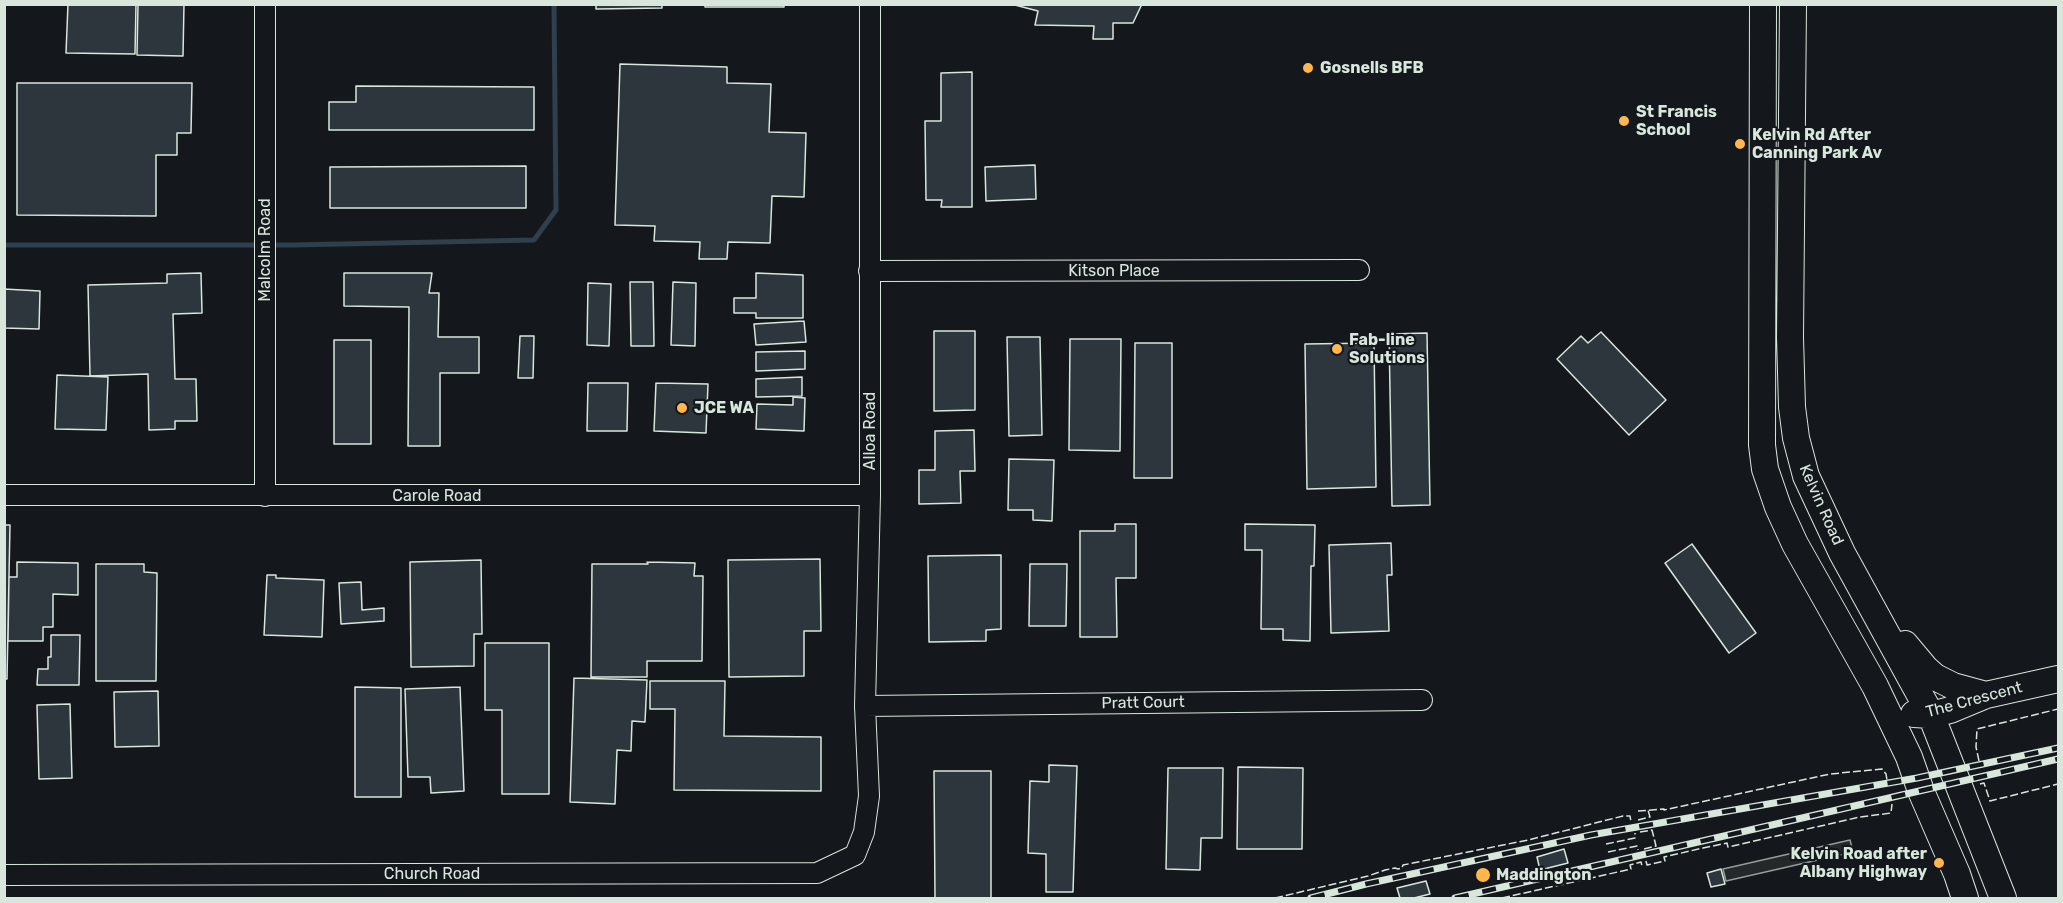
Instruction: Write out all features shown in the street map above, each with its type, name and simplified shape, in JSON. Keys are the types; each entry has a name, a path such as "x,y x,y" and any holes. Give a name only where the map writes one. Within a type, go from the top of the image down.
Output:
{"main road":[{"path":"1763,4 1762,445 1765,469 1778,507 1795,544 1890,715 1965,898"},
{"name":"Kelvin Road","path":"1793,4 1790,337 1792,406 1796,438 1804,470 1820,508 1842,553 1931,715 2002,898"},
{"path":"1764,68 1793,69"},
{"path":"1882,624 1897,696 1890,715"},
{"path":"1882,624 1903,641 1926,669 1935,676 1953,686 1986,695"},
{"name":"The Crescent","path":"1890,715 1931,715 1986,695 2058,679"},
{"path":"1944,748 1960,720 1986,695"}],"street":[{"name":"Malcolm Road","path":"265,4 265,496"},
{"name":"Alloa Road","path":"855,855 864,832 869,796 865,706 870,495 870,4"},
{"name":"Kitson Place","path":"869,272 1359,270"},
{"name":"Carole Road","path":"4,495 870,495"},
{"name":"Pratt Court","path":"865,706 1422,700"},
{"name":"Church Road","path":"4,875 817,873 855,855"}],"shaded area":[{"path":"1850,840 1853,852 1726,881 1723,869"}],"building":[{"path":"68,4 136,4 135,54 66,53"},
{"path":"138,4 184,4 183,56 137,55"},
{"path":"596,4 662,4 662,8 596,9"},
{"path":"705,4 784,4 784,7 705,7"},
{"path":"1011,4 1142,4 1133,23 1113,23 1113,39 1093,39 1094,26 1035,25 1038,11"},
{"path":"620,64 727,67 727,83 771,84 769,132 806,133 804,197 772,196 770,243 728,242 727,259 699,259 700,242 654,241 655,226 615,225"},
{"path":"972,72 972,207 941,207 942,200 926,200 925,121 941,121 941,73"},
{"path":"17,83 192,83 191,133 177,133 177,155 156,155 156,216 17,215"},
{"path":"356,86 534,87 534,130 329,130 329,102 356,102"},
{"path":"1035,165 1036,199 986,201 985,167"},
{"path":"526,166 526,208 330,208 330,167"},
{"path":"201,273 202,313 173,314 175,379 196,379 197,421 175,421 175,429 149,430 148,374 90,376 88,285 167,283 167,274"},
{"path":"344,273 432,273 429,293 439,293 438,337 479,337 479,373 440,373 440,446 408,446 409,307 344,306"},
{"path":"756,273 803,275 803,318 756,318 756,313 734,313 734,298 756,298"},
{"path":"630,282 653,282 654,346 631,346"},
{"path":"673,282 696,283 695,346 671,345"},
{"path":"588,283 611,284 609,346 587,345"},
{"path":"4,289 40,291 39,329 4,328"},
{"path":"804,321 806,342 756,345 754,324"},
{"path":"934,331 975,331 975,410 934,411"},
{"path":"1601,332 1666,400 1629,435 1557,359 1581,336 1588,343"},
{"path":"1427,333 1430,505 1392,506 1389,334"},
{"path":"520,336 534,336 533,378 518,378"},
{"path":"1007,337 1040,337 1042,435 1009,436"},
{"path":"1070,339 1121,339 1120,451 1069,450"},
{"path":"334,340 371,340 371,444 334,444"},
{"path":"1135,343 1172,343 1172,478 1134,478"},
{"path":"1374,343 1376,487 1307,489 1305,344"},
{"path":"805,351 805,369 756,371 756,352"},
{"path":"57,375 108,377 106,430 55,429"},
{"path":"802,377 802,396 756,397 756,379"},
{"path":"588,383 628,383 627,431 587,431"},
{"path":"656,383 708,384 706,433 654,431"},
{"path":"793,397 805,398 804,431 756,429 757,404 793,405"},
{"path":"974,430 975,471 960,471 961,503 919,504 919,470 935,470 935,431"},
{"path":"1009,459 1054,460 1052,521 1033,520 1033,510 1008,510"},
{"path":"1115,524 1136,524 1136,578 1116,578 1117,637 1080,637 1080,531 1115,531"},
{"path":"1245,524 1315,525 1314,566 1311,566 1310,641 1283,640 1283,629 1261,629 1262,550 1245,550"},
{"path":"4,525 10,525 7,679 4,679"},
{"path":"1391,543 1392,575 1387,575 1389,631 1331,633 1329,545"},
{"path":"1692,544 1756,633 1729,653 1665,563"},
{"path":"1001,555 1001,629 986,630 986,641 929,642 928,556"},
{"path":"820,559 821,631 804,631 804,676 729,677 728,560"},
{"path":"481,560 482,634 474,634 474,666 411,667 410,562"},
{"path":"17,562 78,563 78,595 53,594 53,627 43,627 43,641 8,641 9,577 17,577"},
{"path":"647,562 695,563 694,576 703,576 702,661 647,661 647,677 591,677 592,564 648,564"},
{"path":"96,564 144,564 144,572 157,573 156,681 96,681"},
{"path":"1030,564 1067,564 1066,626 1029,626"},
{"path":"267,575 276,575 276,578 324,580 322,637 264,635"},
{"path":"361,582 362,610 384,608 384,621 341,624 339,583"},
{"path":"51,635 80,635 79,685 37,685 38,669 48,669 48,657 51,657"},
{"path":"485,643 549,643 549,794 502,794 502,710 485,710"},
{"path":"574,678 647,680 645,722 632,721 631,751 617,750 615,804 570,802"},
{"path":"650,681 725,681 724,736 821,737 821,791 674,790 675,709 650,709"},
{"path":"355,687 401,688 401,797 355,797"},
{"path":"460,687 464,791 431,793 430,777 408,777 405,689"},
{"path":"158,691 159,746 115,747 114,692"},
{"path":"70,704 72,778 39,779 37,705"},
{"path":"1049,765 1077,766 1073,892 1046,892 1046,854 1028,853 1030,781 1049,782"},
{"path":"1238,767 1303,768 1302,849 1237,849"},
{"path":"1168,768 1223,768 1222,838 1201,838 1200,870 1166,869"},
{"path":"934,771 991,771 991,898 935,898"},
{"path":"1564,849 1568,863 1540,870 1537,857"},
{"path":"1721,869 1725,884 1711,887 1707,873"},
{"path":"1426,881 1430,894 1414,898 1400,898 1397,888"}],"waterway":[{"path":"4,245 293,245 534,240 556,210 554,4"}],"railway":[{"path":"1311,898 1591,835 1917,778 2058,748"},
{"path":"1455,898 2058,759"}],"fence":[{"path":"1979,761 1976,747 1977,729 2058,709"},
{"path":"1638,811 1664,810 1830,774 1882,769 1887,780"},
{"path":"1980,784 1984,783 1990,801 2058,784"},
{"path":"1646,861 1647,865 1665,861 1664,857 1703,848 1727,843 1728,847 1860,817 1891,813 1892,804"},
{"path":"1638,820 1650,817 1648,810"},
{"path":"1275,898 1385,870 1402,868 1403,865 1528,840 1623,816 1630,816 1631,822"},
{"path":"1640,832 1652,830 1656,846 1644,849"},
{"path":"1606,844 1635,838 1635,833"},
{"path":"1608,852 1637,846 1638,850"},
{"path":"1502,898 1631,869 1630,865 1641,862 1642,866"}],"place":[{"name":"Gosnells BFB","path":"1308,68"},
{"name":"St Francis School","path":"1624,121"},
{"name":"Kelvin Rd After Canning Park Av","path":"1740,144"},
{"name":"Fab-line Solutions","path":"1337,349"},
{"name":"JCE WA","path":"682,408"},
{"name":"Kelvin Road after Albany Highway","path":"1939,863"},
{"name":"Maddington","path":"1483,875"}]}
